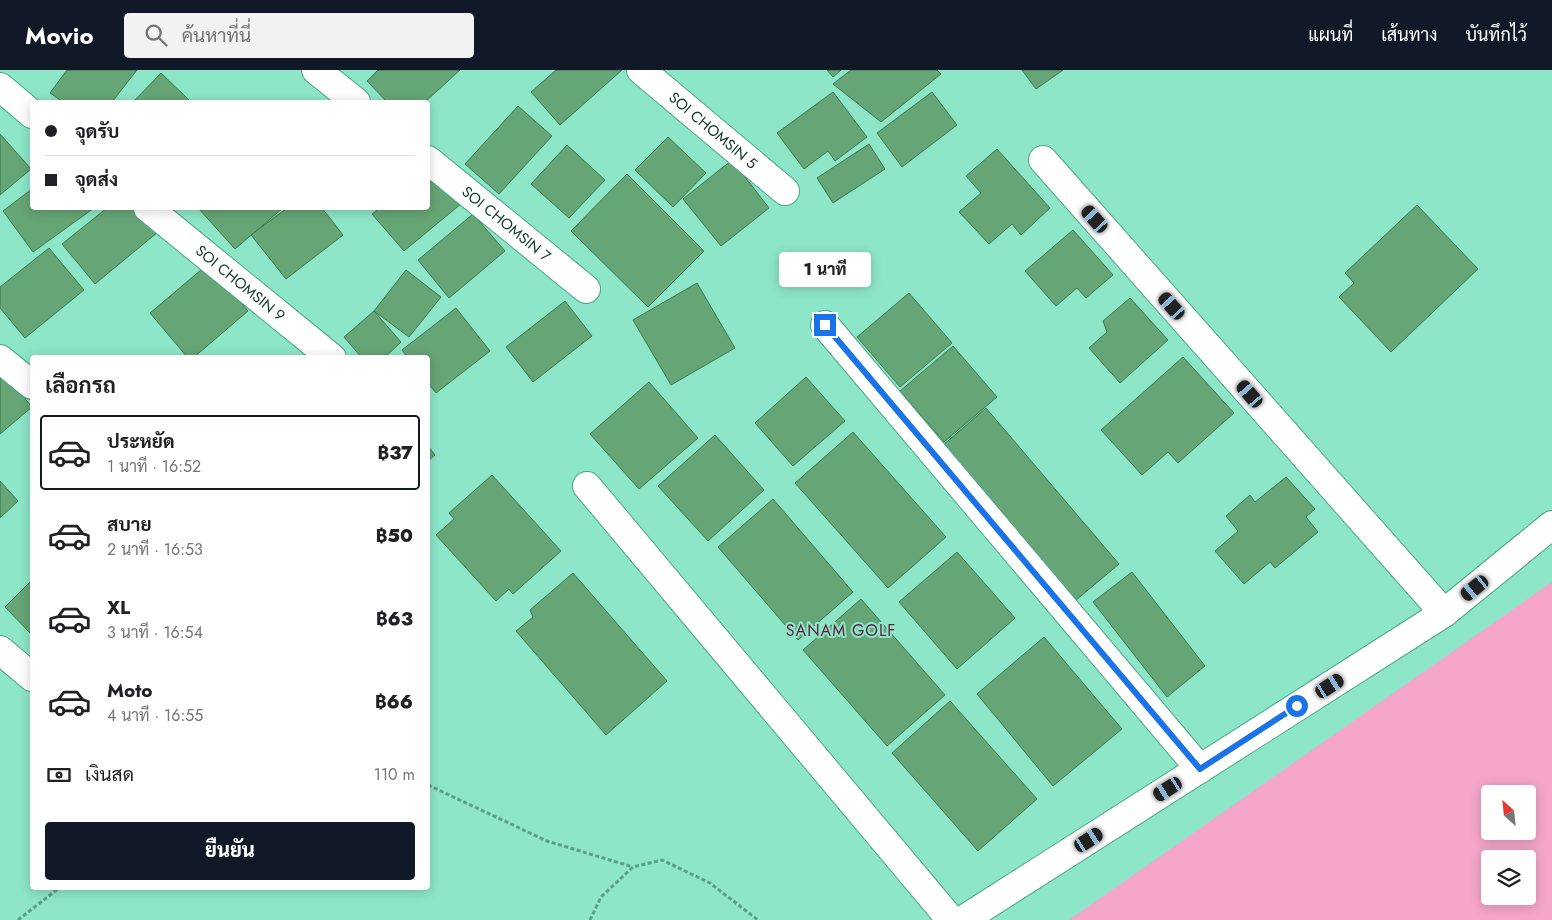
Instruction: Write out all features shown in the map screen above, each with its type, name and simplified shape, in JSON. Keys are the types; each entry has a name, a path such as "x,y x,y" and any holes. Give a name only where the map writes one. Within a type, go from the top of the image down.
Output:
{"street":[{"path":"316,70 354,100"},
{"name":"SOI CHOMSIN 5","path":"641,70 785,191"},
{"path":"0,87 30,112"},
{"path":"1043,160 1444,612"},
{"name":"SOI CHOMSIN 7","path":"430,162 586,289"},
{"name":"SOI CHOMSIN 9","path":"150,210 328,355"},
{"path":"825,325 1200,769"},
{"path":"0,359 30,383"},
{"path":"587,486 951,920"},
{"path":"963,920 1444,612 1552,525"},
{"path":"0,650 30,675"}],"path":[{"path":"430,786 547,841 633,866 662,860 710,883 758,920"},
{"path":"590,920 601,897 633,866"},
{"path":"18,920 56,890"}],"shaded area":[{"path":"1552,582 1552,920 1069,920"}],"building":[{"path":"67,70 137,70 114,100 60,100 50,93"},
{"path":"378,70 460,70 427,100 385,100 367,81"},
{"path":"556,70 622,70 560,125 531,92"},
{"path":"827,70 841,70 833,77"},
{"path":"851,70 937,70 941,74 881,122 833,84"},
{"path":"1022,70 1063,70 1036,89"},
{"path":"161,73 189,100 135,100"},
{"path":"833,92 867,137 835,161 828,151 804,169 777,133"},
{"path":"932,92 957,125 902,167 877,133"},
{"path":"518,106 552,136 499,194 465,164"},
{"path":"0,134 30,170 0,195"},
{"path":"668,137 706,173 673,207 635,170"},
{"path":"869,144 885,169 833,203 817,178"},
{"path":"567,145 605,180 569,218 531,184"},
{"path":"997,149 1050,208 1021,235 1012,224 989,244 959,212 981,193 966,176"},
{"path":"732,160 769,208 721,246 683,199"},
{"path":"430,170 462,203 404,251 372,214 377,210 430,210"},
{"path":"627,174 704,251 648,307 571,231"},
{"path":"30,191 30,210 91,210 33,252 3,211"},
{"path":"1417,205 1478,269 1391,352 1339,297 1354,283 1345,273"},
{"path":"104,210 140,210 158,232 95,284 62,244"},
{"path":"200,210 281,210 235,249"},
{"path":"284,210 324,210 343,235 286,279 251,235"},
{"path":"473,214 505,251 449,298 418,260"},
{"path":"1073,230 1113,275 1086,298 1077,288 1056,306 1025,271"},
{"path":"49,248 84,290 25,338 0,308 0,287"},
{"path":"208,264 248,311 197,355 185,355 150,313"},
{"path":"406,270 441,297 409,337 374,311"},
{"path":"697,283 735,348 671,385 633,320"},
{"path":"909,293 952,343 900,387 857,337"},
{"path":"1130,298 1168,340 1120,383 1089,348 1107,332 1103,321"},
{"path":"565,301 592,336 533,382 506,347"},
{"path":"456,308 490,351 436,393 430,386 430,355 406,355 402,350"},
{"path":"374,311 401,342 387,355 359,355 344,337"},
{"path":"953,346 997,397 944,442 900,391"},
{"path":"1183,357 1234,413 1178,463 1168,452 1142,475 1101,430"},
{"path":"0,369 30,405 30,409 0,434"},
{"path":"806,377 845,421 793,466 755,423"},
{"path":"649,382 698,438 639,489 590,434"},
{"path":"986,408 1119,564 1075,601 942,446"},
{"path":"853,432 946,537 888,588 795,483"},
{"path":"715,435 764,490 708,541 658,486"},
{"path":"430,449 435,455 430,459"},
{"path":"492,475 561,551 513,594 509,589 496,601 436,535 454,519 449,513"},
{"path":"1286,477 1315,509 1306,517 1318,532 1275,568 1270,562 1244,584 1215,551 1238,531 1226,516 1250,495 1255,502"},
{"path":"0,481 18,501 0,518"},
{"path":"773,499 853,592 798,640 718,547"},
{"path":"957,552 1015,618 957,669 899,602"},
{"path":"1132,572 1205,666 1167,697 1093,602"},
{"path":"573,573 667,681 606,735 516,631 533,617 530,610"},
{"path":"30,582 30,633 5,607"},
{"path":"861,599 945,695 887,746 803,650"},
{"path":"1044,637 1122,729 1053,786 977,694"},
{"path":"950,701 1037,799 978,851 892,753"}],"district":[{"name":"SANAM GOLF","path":"841,630"}],"route":[{"path":"825,325 1200,769 1297,706"}]}
